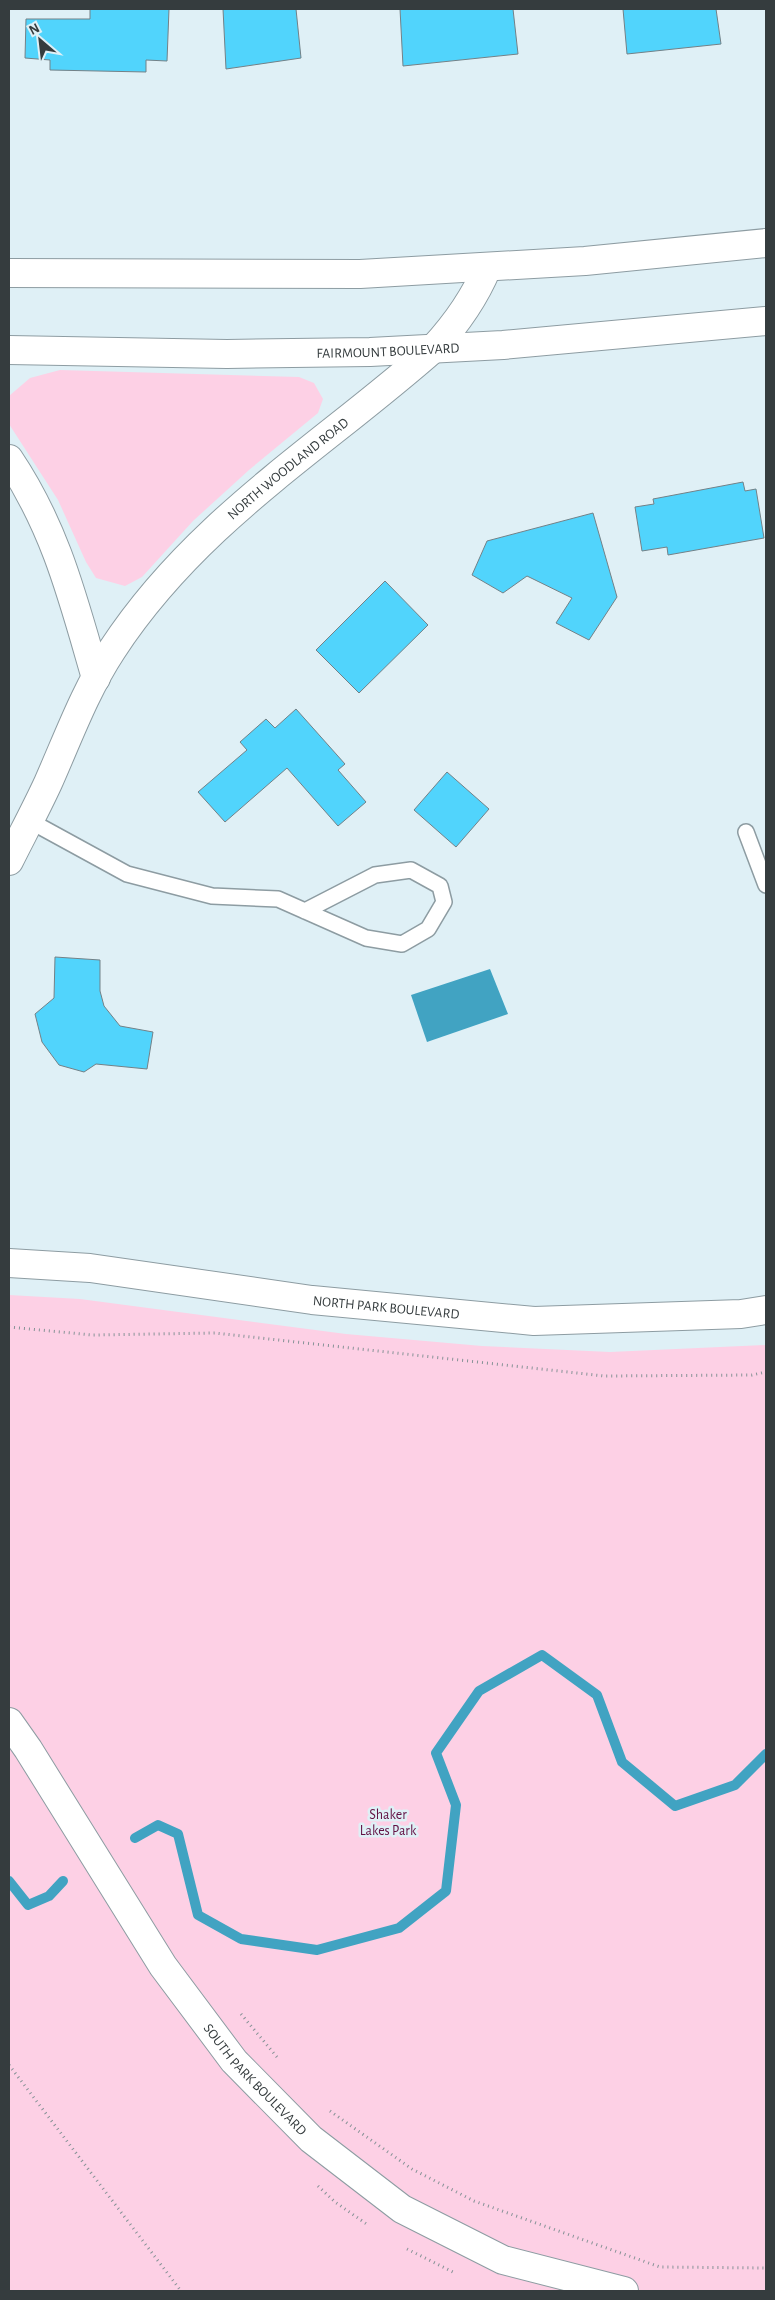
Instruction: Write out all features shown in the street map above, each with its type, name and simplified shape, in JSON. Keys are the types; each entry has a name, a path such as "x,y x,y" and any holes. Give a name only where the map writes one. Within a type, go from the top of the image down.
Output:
{"main road":[{"path":"9,273 360,274 487,268 593,260 766,243"},
{"name":"NORTH WOODLAND ROAD","path":"9,861 30,821 96,678 112,650 158,589 217,526 434,348 460,319 487,268"},
{"name":"FAIRMOUNT BOULEVARD","path":"9,350 227,354 370,352 503,345 766,321"},
{"path":"9,460 36,504 58,552 96,678"},
{"name":"NORTH PARK BOULEVARD","path":"9,1263 90,1268 312,1300 534,1321 741,1314 766,1310"},
{"name":"SOUTH PARK BOULEVARD","path":"9,1722 28,1748 163,1966 234,2061 311,2139 402,2209 503,2260 624,2291"}],"lane":[{"path":"30,821 127,874 212,896 278,899 305,911 366,938 402,944 428,929 444,902 440,886 412,870 375,876 305,911"},
{"path":"746,832 766,885"}],"path":[{"path":"9,1328 92,1335 214,1333 604,1376 752,1375 766,1372"},
{"path":"235,2008 280,2061"},
{"path":"9,2065 181,2291"},
{"path":"328,2110 412,2169 474,2201 660,2267 766,2268"}],"green space":[{"path":"60,370 299,377 314,383 323,399 318,413 249,470 193,521 142,577 125,586 96,578 86,562 58,500 9,424 9,396 30,378"},
{"name":"Shaker Lakes Park","path":"9,1295 80,1299 346,1334 482,1346 610,1352 766,1345 766,2291 9,2291"}],"water":[{"path":"490,969 508,1014 427,1042 411,995"}],"building":[{"path":"90,9 169,9 167,61 146,60 146,72 50,70 50,60 25,58 26,19 90,19"},
{"path":"223,9 296,9 301,58 226,69"},
{"path":"400,9 513,9 518,54 403,66"},
{"path":"623,9 716,9 721,44 627,54"},
{"path":"743,482 745,491 756,489 764,538 668,555 667,547 642,551 635,507 654,504 653,499"},
{"path":"593,513 617,597 589,640 556,623 572,598 527,576 503,593 472,575 487,541"},
{"path":"385,581 428,625 359,693 316,650"},
{"path":"296,709 345,764 338,770 366,802 338,826 287,768 225,822 198,792 247,750 240,742 266,719 275,728"},
{"path":"447,772 489,809 456,847 414,810"},
{"path":"55,957 100,960 100,991 104,1006 120,1026 153,1032 147,1069 96,1064 84,1072 59,1065 42,1042 35,1014 54,998"}],"waterway":[{"path":"135,1838 158,1825 178,1834 198,1915 241,1939 317,1950 399,1928 446,1891 456,1805 436,1753 479,1691 542,1655 597,1695 622,1762 675,1806 735,1785 766,1754"},
{"path":"9,1881 28,1905 49,1896 63,1881"}]}
